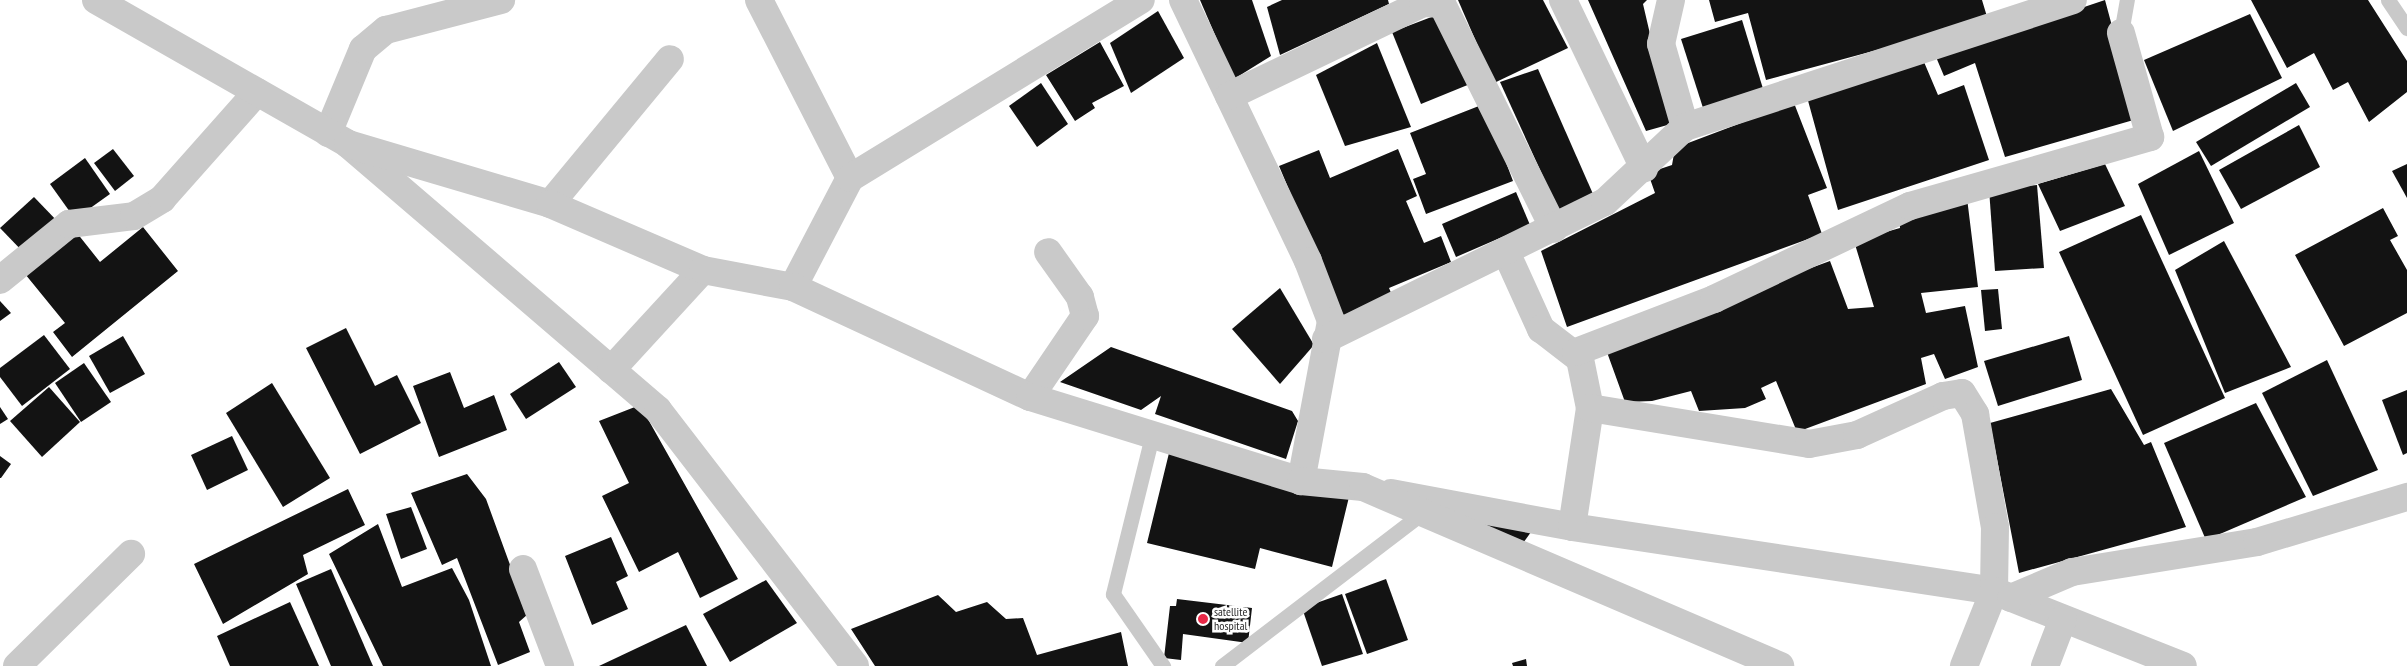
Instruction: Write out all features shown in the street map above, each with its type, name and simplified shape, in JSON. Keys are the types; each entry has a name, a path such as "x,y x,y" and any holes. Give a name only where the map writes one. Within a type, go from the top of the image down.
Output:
{"street":[{"path":"96,0 338,138 658,410 855,666"},
{"path":"338,138 363,49 386,30 501,0"},
{"path":"759,0 850,178"},
{"path":"793,287 850,178 1141,0"},
{"path":"1182,0 1308,261 1331,321 1326,339 1301,481"},
{"path":"1563,0 1644,168"},
{"path":"1671,0 1661,44 1685,127"},
{"path":"1326,339 1554,229 1605,202 1644,168 1685,127 2073,0"},
{"path":"1229,96 1423,3 1442,4 1554,229"},
{"path":"1506,252 1541,329 1555,343 1576,352 1714,300 1910,206 2150,137 2121,33"},
{"path":"550,204 670,59"},
{"path":"0,280 70,224 134,216 162,199 257,92"},
{"path":"338,138 550,204 703,270 793,287 1030,397 1301,481 1363,487 1572,527 2003,594 2183,666"},
{"path":"1030,397 1085,316 1080,297 1048,252"},
{"path":"611,370 703,270"},
{"path":"1572,527 1590,408 1576,352"},
{"path":"1590,408 1808,444 1857,435 1943,396 1962,393 1975,414 1995,527 2003,594 1964,666"},
{"path":"1363,487 1780,666"},
{"path":"2003,594 2072,572 2257,542 2407,497"},
{"path":"17,666 131,554"},
{"path":"523,569 560,666"},
{"path":"2045,666 2063,619"}],"lane":[{"path":"2121,33 2126,0"},
{"path":"2388,0 2407,28"},
{"path":"1152,436 1113,594 1163,666"},
{"path":"1222,666 1422,513"}],"building":[{"path":"1200,0 1252,0 1271,56 1234,79"},
{"path":"1282,0 1388,0 1389,4 1280,55 1267,7"},
{"path":"1458,0 1543,0 1568,48 1494,83"},
{"path":"1588,0 1647,0 1643,4 1671,124 1646,131"},
{"path":"1709,0 1982,0 1988,20 1766,80 1748,13 1715,22"},
{"path":"2105,0 2137,119 2005,157 1975,63 1944,76 1936,57"},
{"path":"2251,0 2368,0 2407,61 2407,92 2369,122 2348,82 2333,90 2314,53 2287,68"},
{"path":"1158,11 1184,58 1131,93 1110,43"},
{"path":"1442,13 1470,84 1421,104 1392,32"},
{"path":"2250,14 2282,78 2173,131 2144,60"},
{"path":"1742,20 1764,92 1704,111 1681,39"},
{"path":"1100,42 1124,86 1092,103 1095,108 1075,121 1046,75"},
{"path":"1377,43 1411,127 1345,146 1316,75"},
{"path":"1924,62 1938,95 1964,85 1989,160 1838,210 1807,97"},
{"path":"1538,69 1593,194 1562,218 1500,82"},
{"path":"1041,83 1068,124 1037,147 1009,106"},
{"path":"2296,83 2310,107 2211,166 2196,142"},
{"path":"1794,103 1827,188 1808,195 1822,234 1567,327 1541,251 1655,193 1648,173 1672,165 1675,148"},
{"path":"1484,104 1513,181 1426,214 1413,179 1426,174 1410,133"},
{"path":"2299,125 2320,167 2241,209 2219,170"},
{"path":"113,149 134,176 115,191 94,163"},
{"path":"1398,149 1417,196 1406,201 1424,243 1441,236 1451,262 1389,288 1392,295 1342,316 1279,166 1319,150 1330,178"},
{"path":"2199,151 2234,223 2169,255 2138,184"},
{"path":"85,158 110,194 75,219 50,184"},
{"path":"2105,164 2125,206 2060,231 2038,184"},
{"path":"2407,164 2407,198 2392,171"},
{"path":"2037,185 2044,268 1995,271 1989,189"},
{"path":"1516,192 1530,225 1456,257 1442,224"},
{"path":"34,197 60,224 27,256 0,228"},
{"path":"1967,198 1978,287 1921,293 1926,313 1965,306 1978,367 1945,379 1934,354 1921,358 1926,384 1797,432 1776,381 1761,388 1766,399 1745,408 1699,411 1691,391 1652,401 1625,402 1604,344 1830,261 1848,309 1874,307 1854,241 1900,228 1899,219"},
{"path":"2383,208 2398,236 2390,240 2407,270 2407,313 2344,346 2295,255"},
{"path":"2141,215 2225,398 2143,435 2059,252"},
{"path":"143,227 178,271 72,357 53,332 65,323 21,269 73,228 100,262"},
{"path":"2224,241 2291,367 2225,393 2175,270"},
{"path":"1280,288 1314,345 1280,384 1232,329"},
{"path":"1998,289 2002,329 1985,331 1981,290"},
{"path":"0,301 11,313 0,321"},
{"path":"346,328 375,386 397,375 421,423 360,454 306,348"},
{"path":"44,335 70,369 22,406 0,377 0,368"},
{"path":"123,336 145,374 110,393 89,356"},
{"path":"2069,336 2082,380 1998,406 1984,361"},
{"path":"1111,347 1292,411 1298,421 1286,459 1155,414 1161,396 1141,410 1060,382"},
{"path":"2327,360 2378,470 2313,496 2262,393"},
{"path":"559,362 576,387 526,419 510,394"},
{"path":"84,363 111,402 81,422 55,383"},
{"path":"450,372 464,408 494,395 507,430 439,457 413,386"},
{"path":"272,383 330,478 283,507 226,413"},
{"path":"49,387 80,422 42,457 10,421"},
{"path":"2111,389 2144,445 2151,442 2186,527 2019,573 1990,423"},
{"path":"2407,390 2407,453 2403,455 2382,400"},
{"path":"2256,403 2306,497 2206,540 2164,443"},
{"path":"640,405 738,579 700,598 678,552 639,572 602,496 629,483 599,421"},
{"path":"0,407 8,419 0,424"},
{"path":"232,436 248,470 207,490 191,455"},
{"path":"1169,453 1349,497 1332,567 1260,548 1255,569 1147,543"},
{"path":"0,456 11,464 1,478 0,478"},
{"path":"467,474 486,499 528,614 519,622 530,652 498,665 457,558 442,565 411,493"},
{"path":"348,489 365,525 303,555 308,574 223,624 194,564"},
{"path":"411,507 427,549 401,559 386,514"},
{"path":"1488,518 1531,532 1523,543 1483,528"},
{"path":"378,524 402,587 452,568 469,600 491,666 383,666 329,554"},
{"path":"611,537 628,576 616,582 628,609 592,625 565,556"},
{"path":"331,569 373,666 331,666 296,584"},
{"path":"1386,579 1408,640 1367,654 1345,594"},
{"path":"766,580 797,623 730,662 703,614"},
{"path":"1342,594 1363,654 1322,666 1302,608"},
{"path":"938,595 956,612 987,602 1006,619 1023,618 1037,655 1121,632 1128,666 875,666 851,629"},
{"path":"1177,599 1252,608 1248,643 1183,634 1181,660 1164,658 1170,606 1176,606"},
{"path":"290,602 319,666 230,666 217,636"},
{"path":"686,625 707,666 599,666"},
{"path":"1526,659 1527,666 1513,666 1512,663"}],"place":[{"name":"satellite hospital","path":"1203,619"}]}
